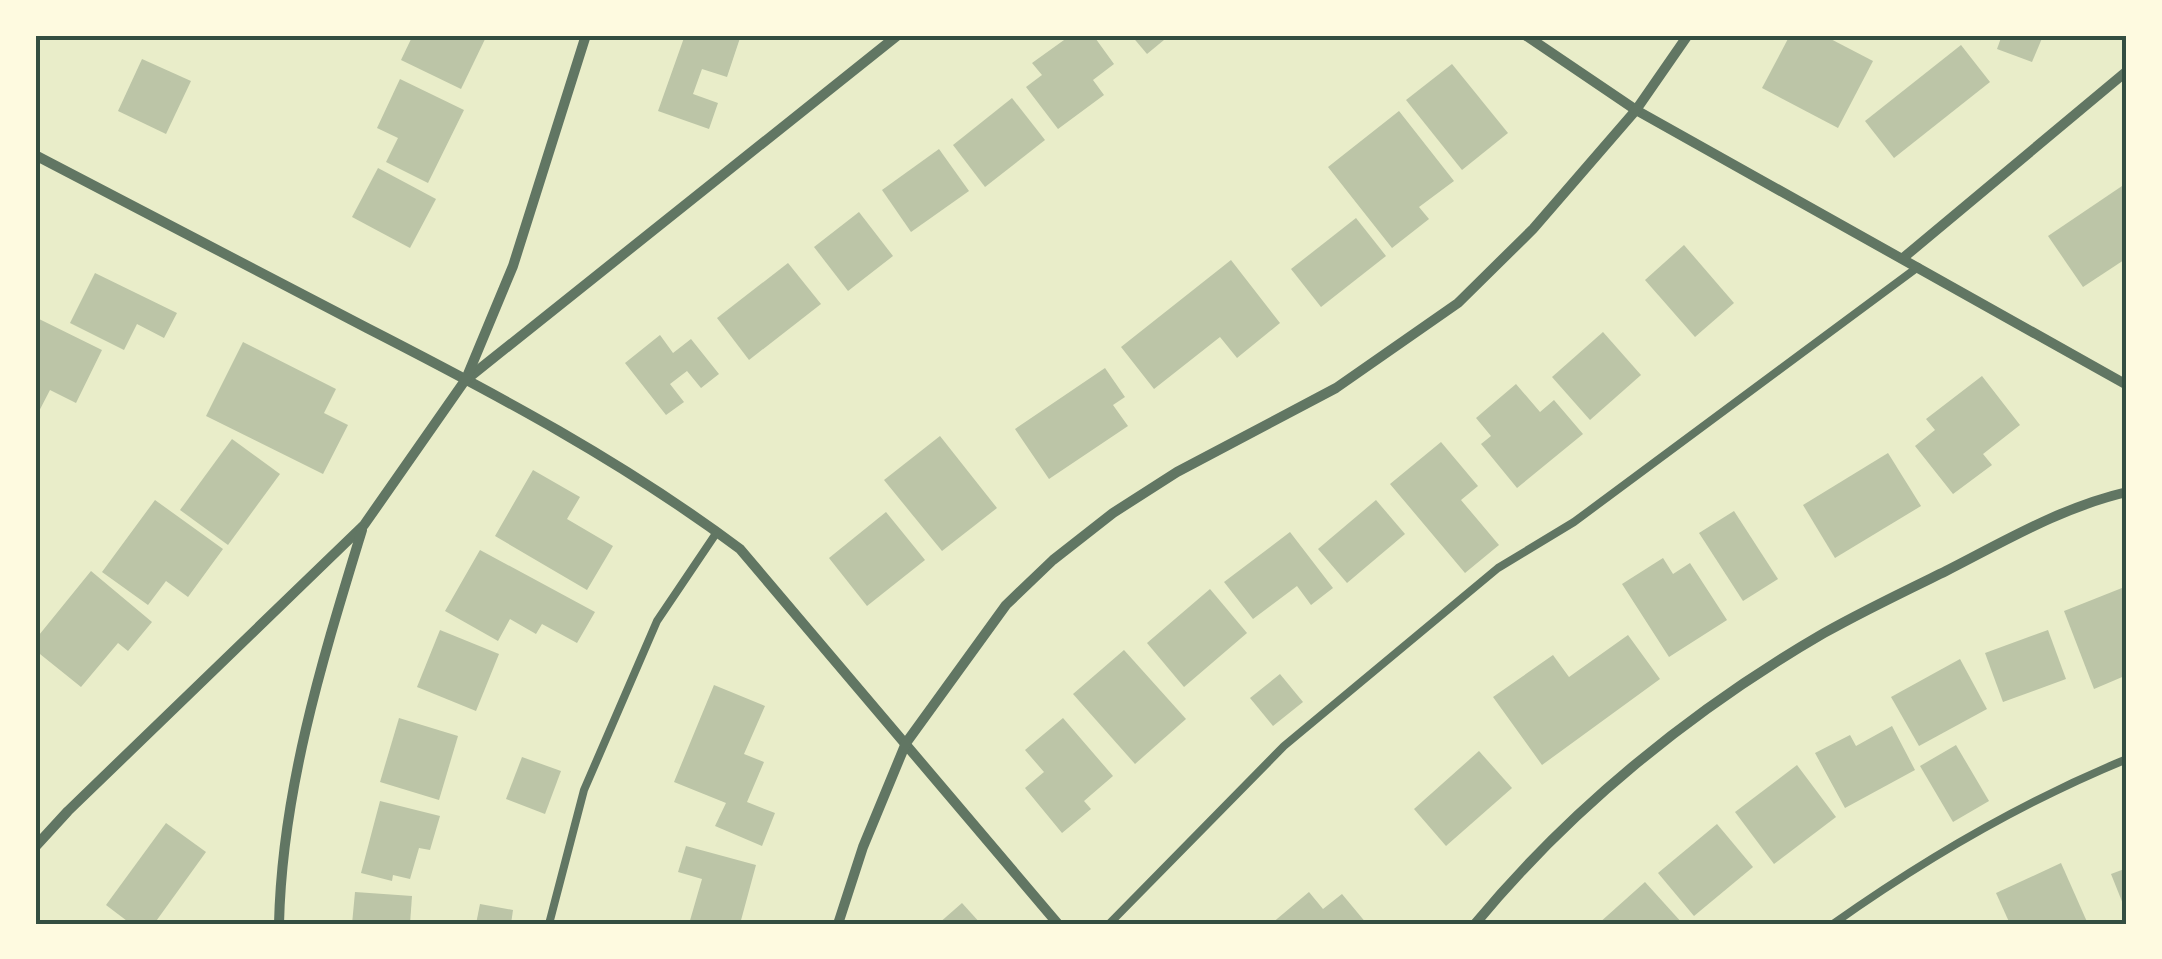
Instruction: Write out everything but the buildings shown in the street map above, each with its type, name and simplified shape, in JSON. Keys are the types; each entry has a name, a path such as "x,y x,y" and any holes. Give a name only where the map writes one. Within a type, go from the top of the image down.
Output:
{"street":[{"path":"35,847 364,525 466,379 513,266 586,35"},
{"path":"466,379 898,35"},
{"path":"1526,35 1636,110 2127,385"},
{"path":"838,924 863,847 906,743 1006,605 1053,560 1114,513 1177,472 1336,388 1458,302 1533,228 1636,110 1688,35"},
{"path":"1903,258 2127,71"},
{"path":"35,155 514,403 717,532 740,550 1058,924"},
{"path":"1474,924 1517,872 1591,803 1697,716 1823,634 2058,513 2127,492"},
{"path":"279,924 293,791 307,721 364,525"}],"lane":[{"path":"1109,924 1284,746 1498,568 1574,522 1918,267"},
{"path":"549,924 584,790 656,621 717,532"},
{"path":"1834,924 1966,836 2127,759"}]}
